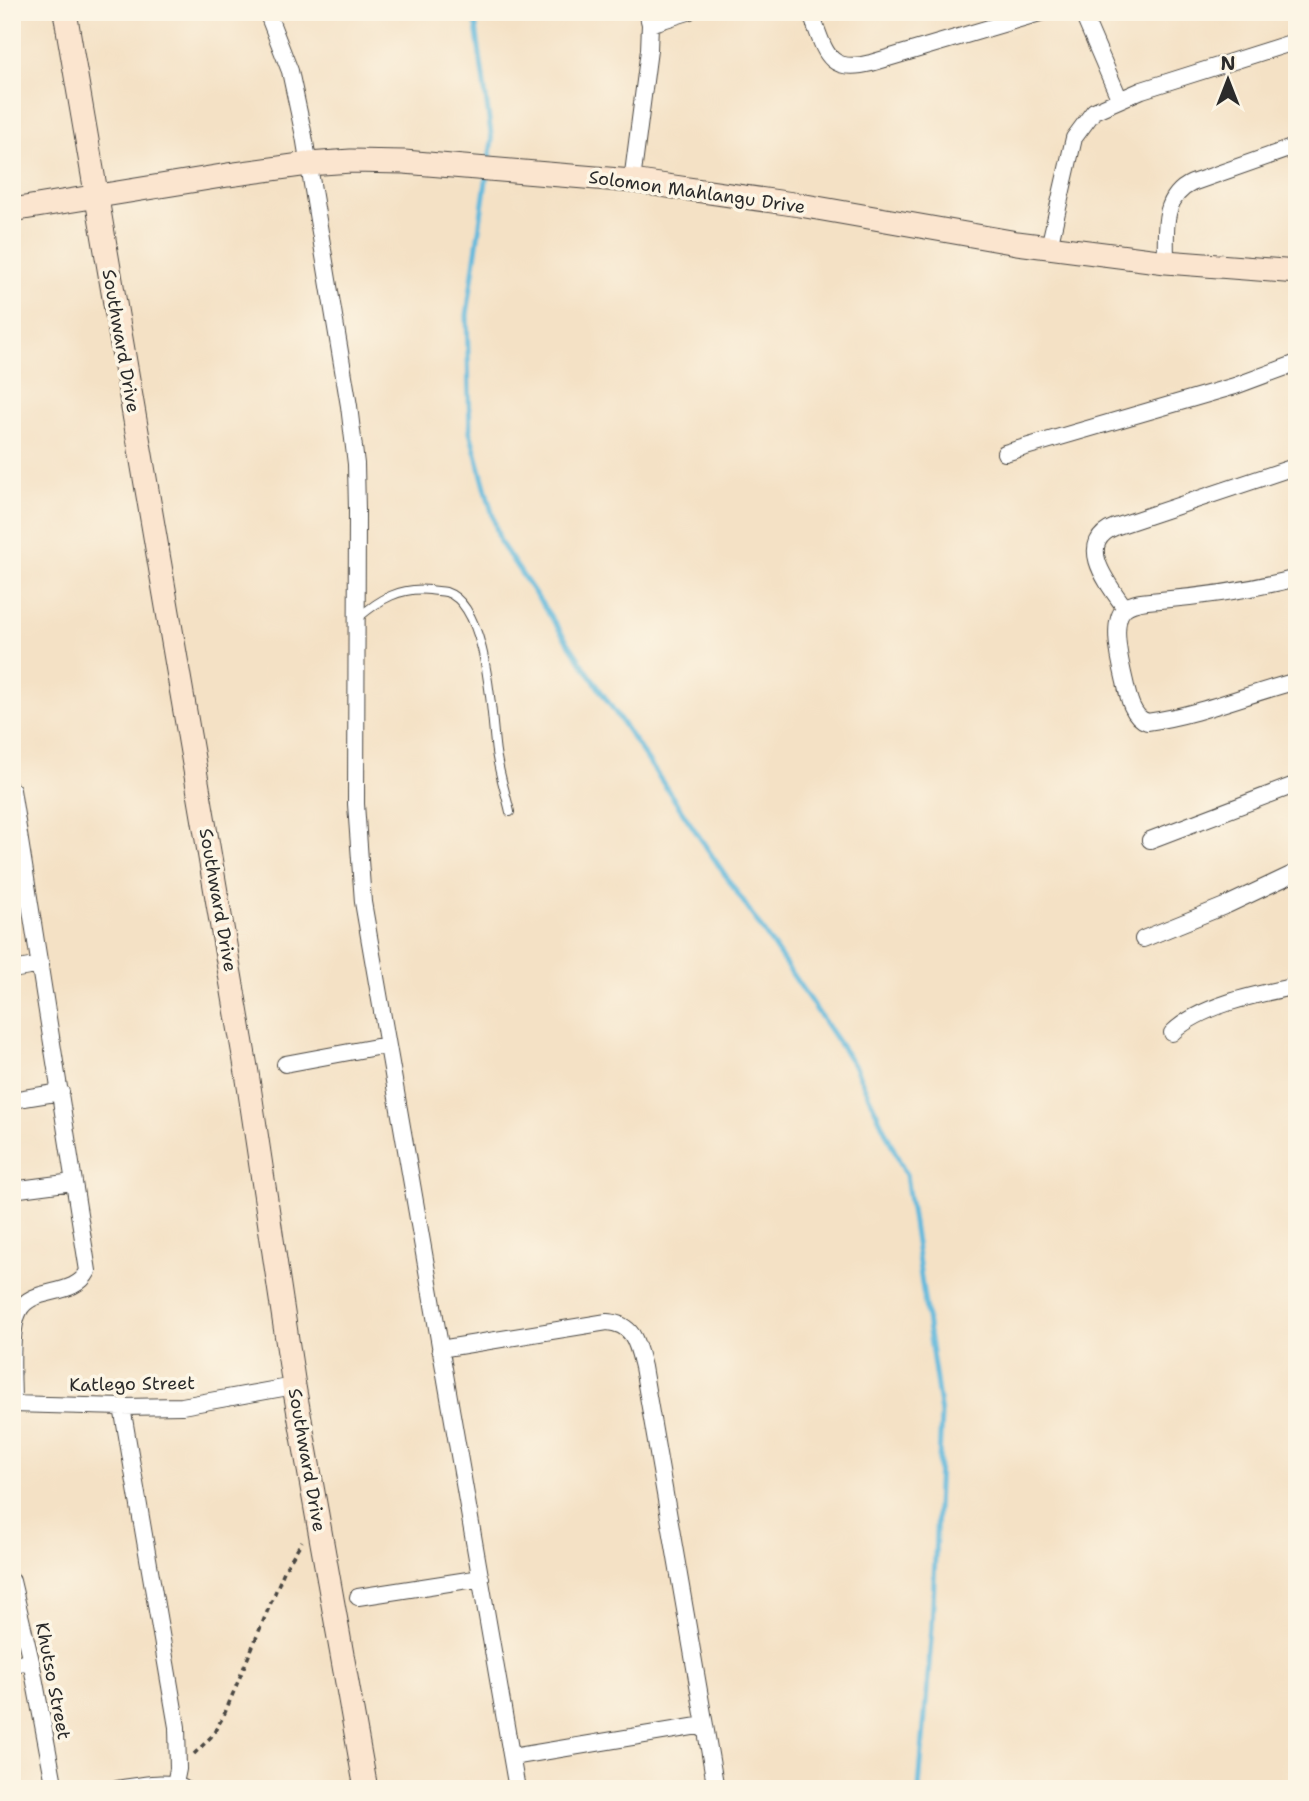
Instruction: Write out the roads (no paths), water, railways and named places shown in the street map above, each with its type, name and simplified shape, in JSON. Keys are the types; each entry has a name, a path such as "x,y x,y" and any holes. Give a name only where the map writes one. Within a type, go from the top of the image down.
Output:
{"main road":[{"name":"Southward Drive","path":"65,12 247,1073 294,1386 366,1789"},
{"name":"Solomon Mahlangu Drive","path":"12,210 228,174 308,164 375,161 467,166 632,181 800,205 1049,247 1166,262 1297,272"}],"street":[{"path":"267,12 290,71 345,379 356,464 356,804 363,902 517,1789"},
{"path":"632,181 649,50 648,18 688,12"},
{"path":"810,12 829,57 841,66 848,67 871,63 1043,12"},
{"path":"1082,12 1119,98"},
{"path":"1049,247 1074,138 1094,111 1119,98 1297,41"},
{"path":"1166,262 1168,216 1177,191 1192,183 1297,146"},
{"path":"1005,453 1235,386 1297,363"},
{"path":"1125,608 1104,577 1099,564 1095,544 1098,537 1115,527 1297,466"},
{"path":"1297,578 1241,592 1141,602 1125,608 1119,618 1117,631 1122,668 1136,715 1147,722 1197,711 1297,681"},
{"path":"1150,840 1297,784"},
{"path":"12,790 17,841 41,965 88,1271 83,1281 76,1285 41,1295 20,1307 14,1329 13,1404"},
{"path":"1143,939 1227,905 1297,872"},
{"path":"12,970 41,965"},
{"path":"1172,1033 1184,1021 1195,1016 1257,995 1297,986"},
{"path":"285,1063 387,1045"},
{"path":"12,1100 61,1092"},
{"path":"12,1190 73,1182"},
{"path":"440,1349 607,1322 620,1323 628,1329 639,1348 643,1367 716,1789"},
{"name":"Katlego Street","path":"13,1404 182,1406 294,1386"},
{"path":"117,1789 180,1786 177,1727 122,1407"},
{"path":"358,1597 481,1578"},
{"name":"Khutso Street","path":"12,1581 31,1661 55,1789"},
{"path":"12,1664 31,1661"},
{"path":"512,1757 704,1725"}],"lane":[{"path":"356,620 377,601 412,588 448,593 468,612 478,638 491,693 495,747 510,812"}],"waterway":[{"path":"474,12 492,141 488,165"},
{"path":"487,174 467,315 470,432 500,542 855,1067 906,1175 941,1414 932,1627 919,1789"}]}
